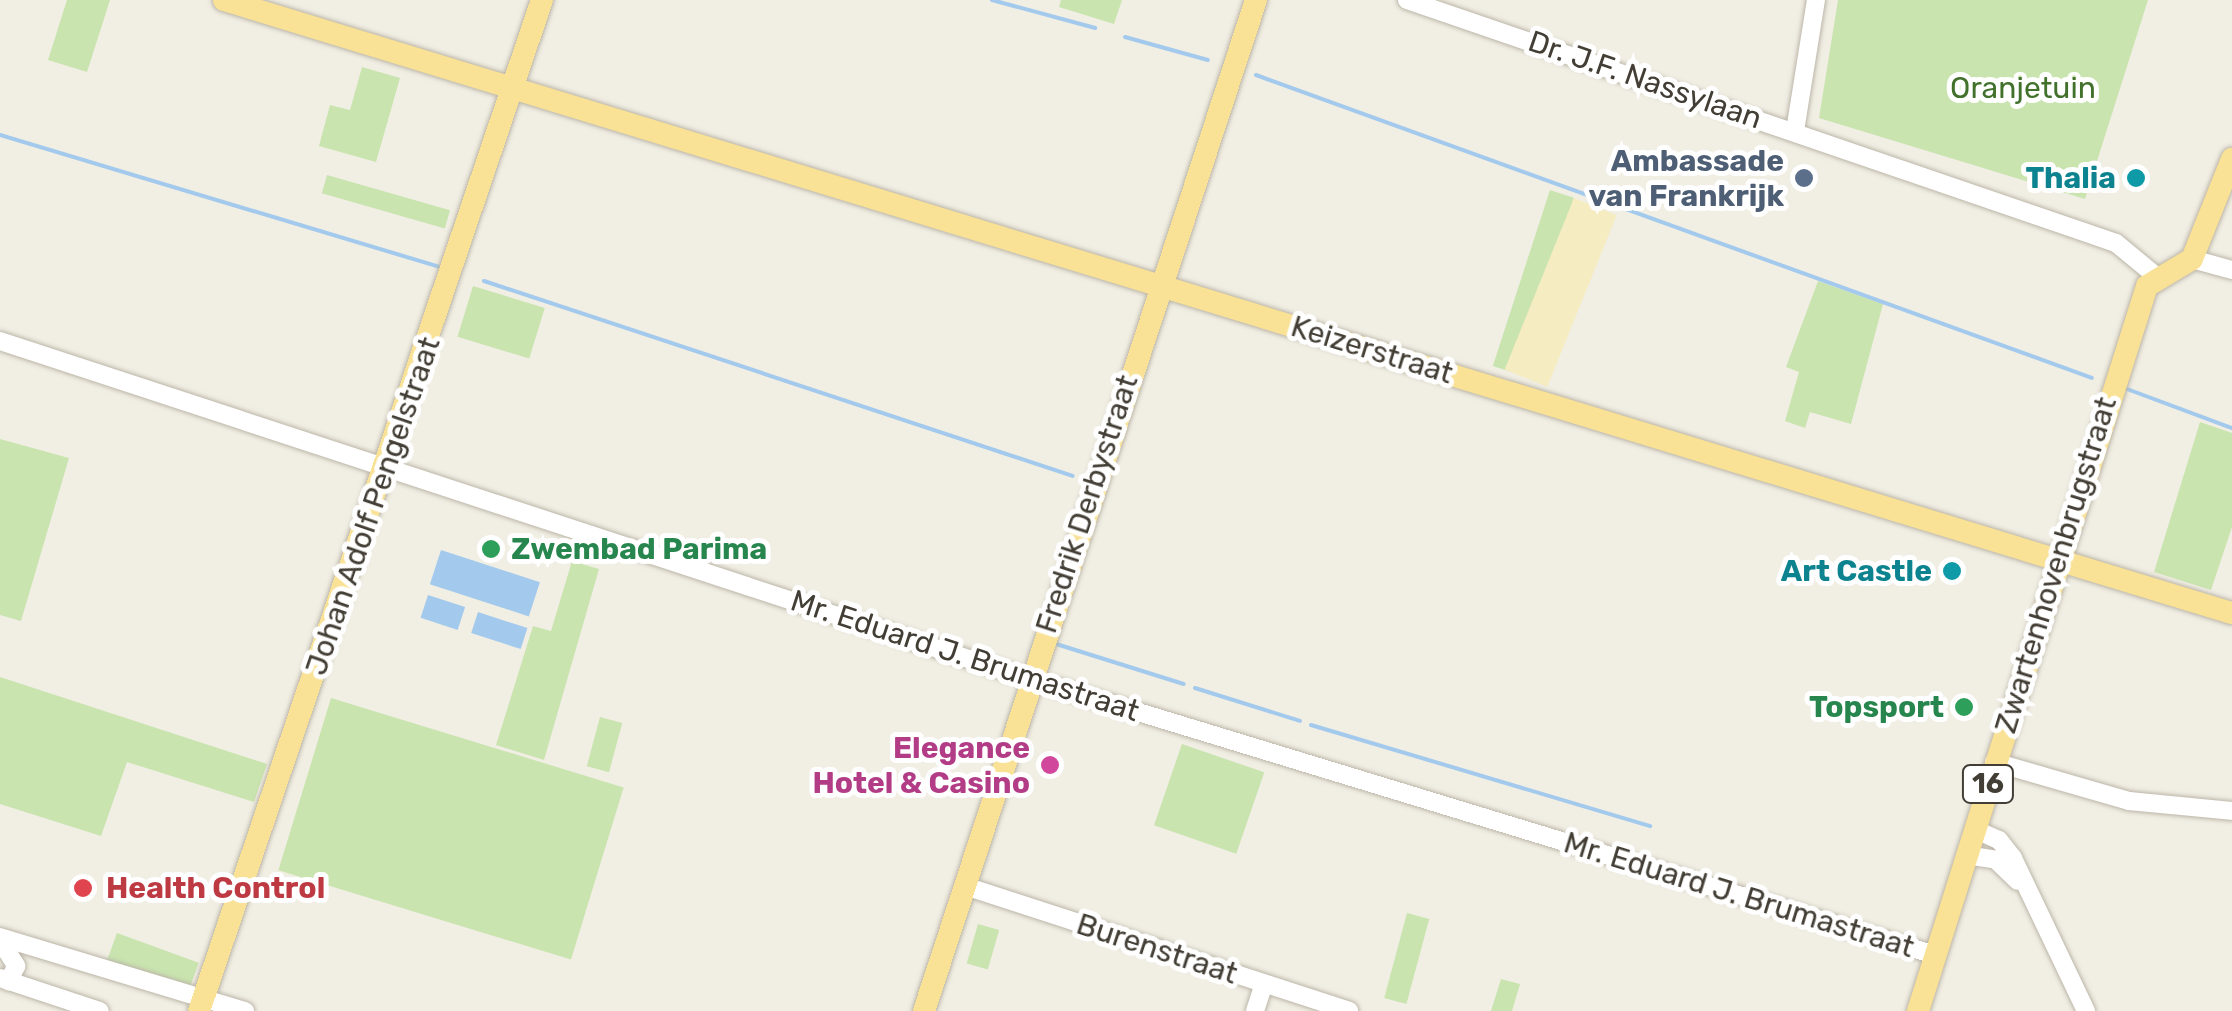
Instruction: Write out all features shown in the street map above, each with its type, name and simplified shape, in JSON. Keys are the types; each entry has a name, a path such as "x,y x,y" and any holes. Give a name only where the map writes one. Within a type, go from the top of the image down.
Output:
{"main road":[{"name":"Keizerstraat","path":"224,0 2232,613"},
{"name":"Johan Adolf Pengelstraat","path":"201,1005 388,465 542,0"},
{"name":"Fredrik Derbystraat","path":"924,1011 1158,285 1256,0"},
{"path":"2156,276 2192,259 2232,159"},
{"name":"Zwartenhovenbrugstraat","path":"1918,1011 2110,389 2156,276"}],"street":[{"name":"Dr. J.F. Nassylaan","path":"1407,0 1796,130 2116,243 2156,276"},
{"path":"1796,130 1816,0"},
{"path":"2192,259 2232,270"},
{"name":"Mr. Eduard J. Brumastraat","path":"0,342 388,465 1030,679 1935,955"},
{"path":"1994,762 2129,801 2232,811"},
{"path":"1974,829 2003,844 2086,1011"},
{"path":"1966,854 1996,860 2019,881"},
{"name":"Burenstraat","path":"964,886 1349,1011"},
{"path":"0,938 201,1005 245,1011"},
{"path":"0,938 16,966 5,980 100,1011"},
{"path":"1256,1011 1264,984"}],"green space":[{"path":"67,0 110,0 87,72 48,60"},
{"path":"1061,0 1122,0 1114,24 1059,7"},
{"name":"Oranjetuin","path":"1838,0 2148,0 2085,199 1819,118"},
{"path":"362,67 400,78 376,162 319,146 330,105 350,110"},
{"path":"327,175 450,210 445,229 322,193"},
{"path":"1550,190 1574,198 1517,374 1493,366"},
{"path":"1818,281 1883,304 1851,424 1810,412 1805,428 1785,421 1799,372 1786,367"},
{"path":"473,286 545,308 529,359 458,337"},
{"path":"2200,422 2232,433 2232,527 2211,590 2154,572"},
{"path":"0,439 69,458 21,621 0,615"},
{"path":"572,561 599,569 544,760 496,745 533,626 551,631"},
{"path":"0,677 267,764 254,802 127,762 101,836 0,804"},
{"path":"331,698 624,787 571,960 278,870"},
{"path":"600,717 622,723 609,772 587,766"},
{"path":"1182,744 1264,772 1236,854 1154,825"},
{"path":"1407,913 1429,919 1406,1004 1384,998"},
{"path":"978,924 999,930 988,969 967,963"},
{"path":"117,933 199,963 189,990 107,960"},
{"path":"1501,979 1520,984 1512,1011 1491,1011"}],"sand":[{"path":"1574,198 1617,215 1547,387 1505,370"}],"water":[{"path":"441,550 540,582 529,616 430,584"},
{"path":"428,595 465,607 458,630 421,618"},
{"path":"478,612 527,628 521,649 471,633"}],"waterway":[{"path":"992,0 1095,28"},
{"path":"1125,37 1208,60"},
{"path":"1256,75 2092,378"},
{"path":"0,135 439,267"},
{"path":"484,281 1073,476"},
{"path":"2127,389 2232,428"},
{"path":"1053,643 1184,684"},
{"path":"1195,688 1300,721"},
{"path":"1311,725 1650,826"}],"place":[{"name":"Ambassade van Frankrijk","path":"1804,178"},
{"name":"Thalia","path":"2136,178"},
{"name":"Zwembad Parima","path":"491,549"},
{"name":"Art Castle","path":"1952,571"},
{"name":"Topsport","path":"1964,707"},
{"name":"Elegance Hotel & Casino","path":"1050,765"},
{"name":"Health Control","path":"83,888"}]}
